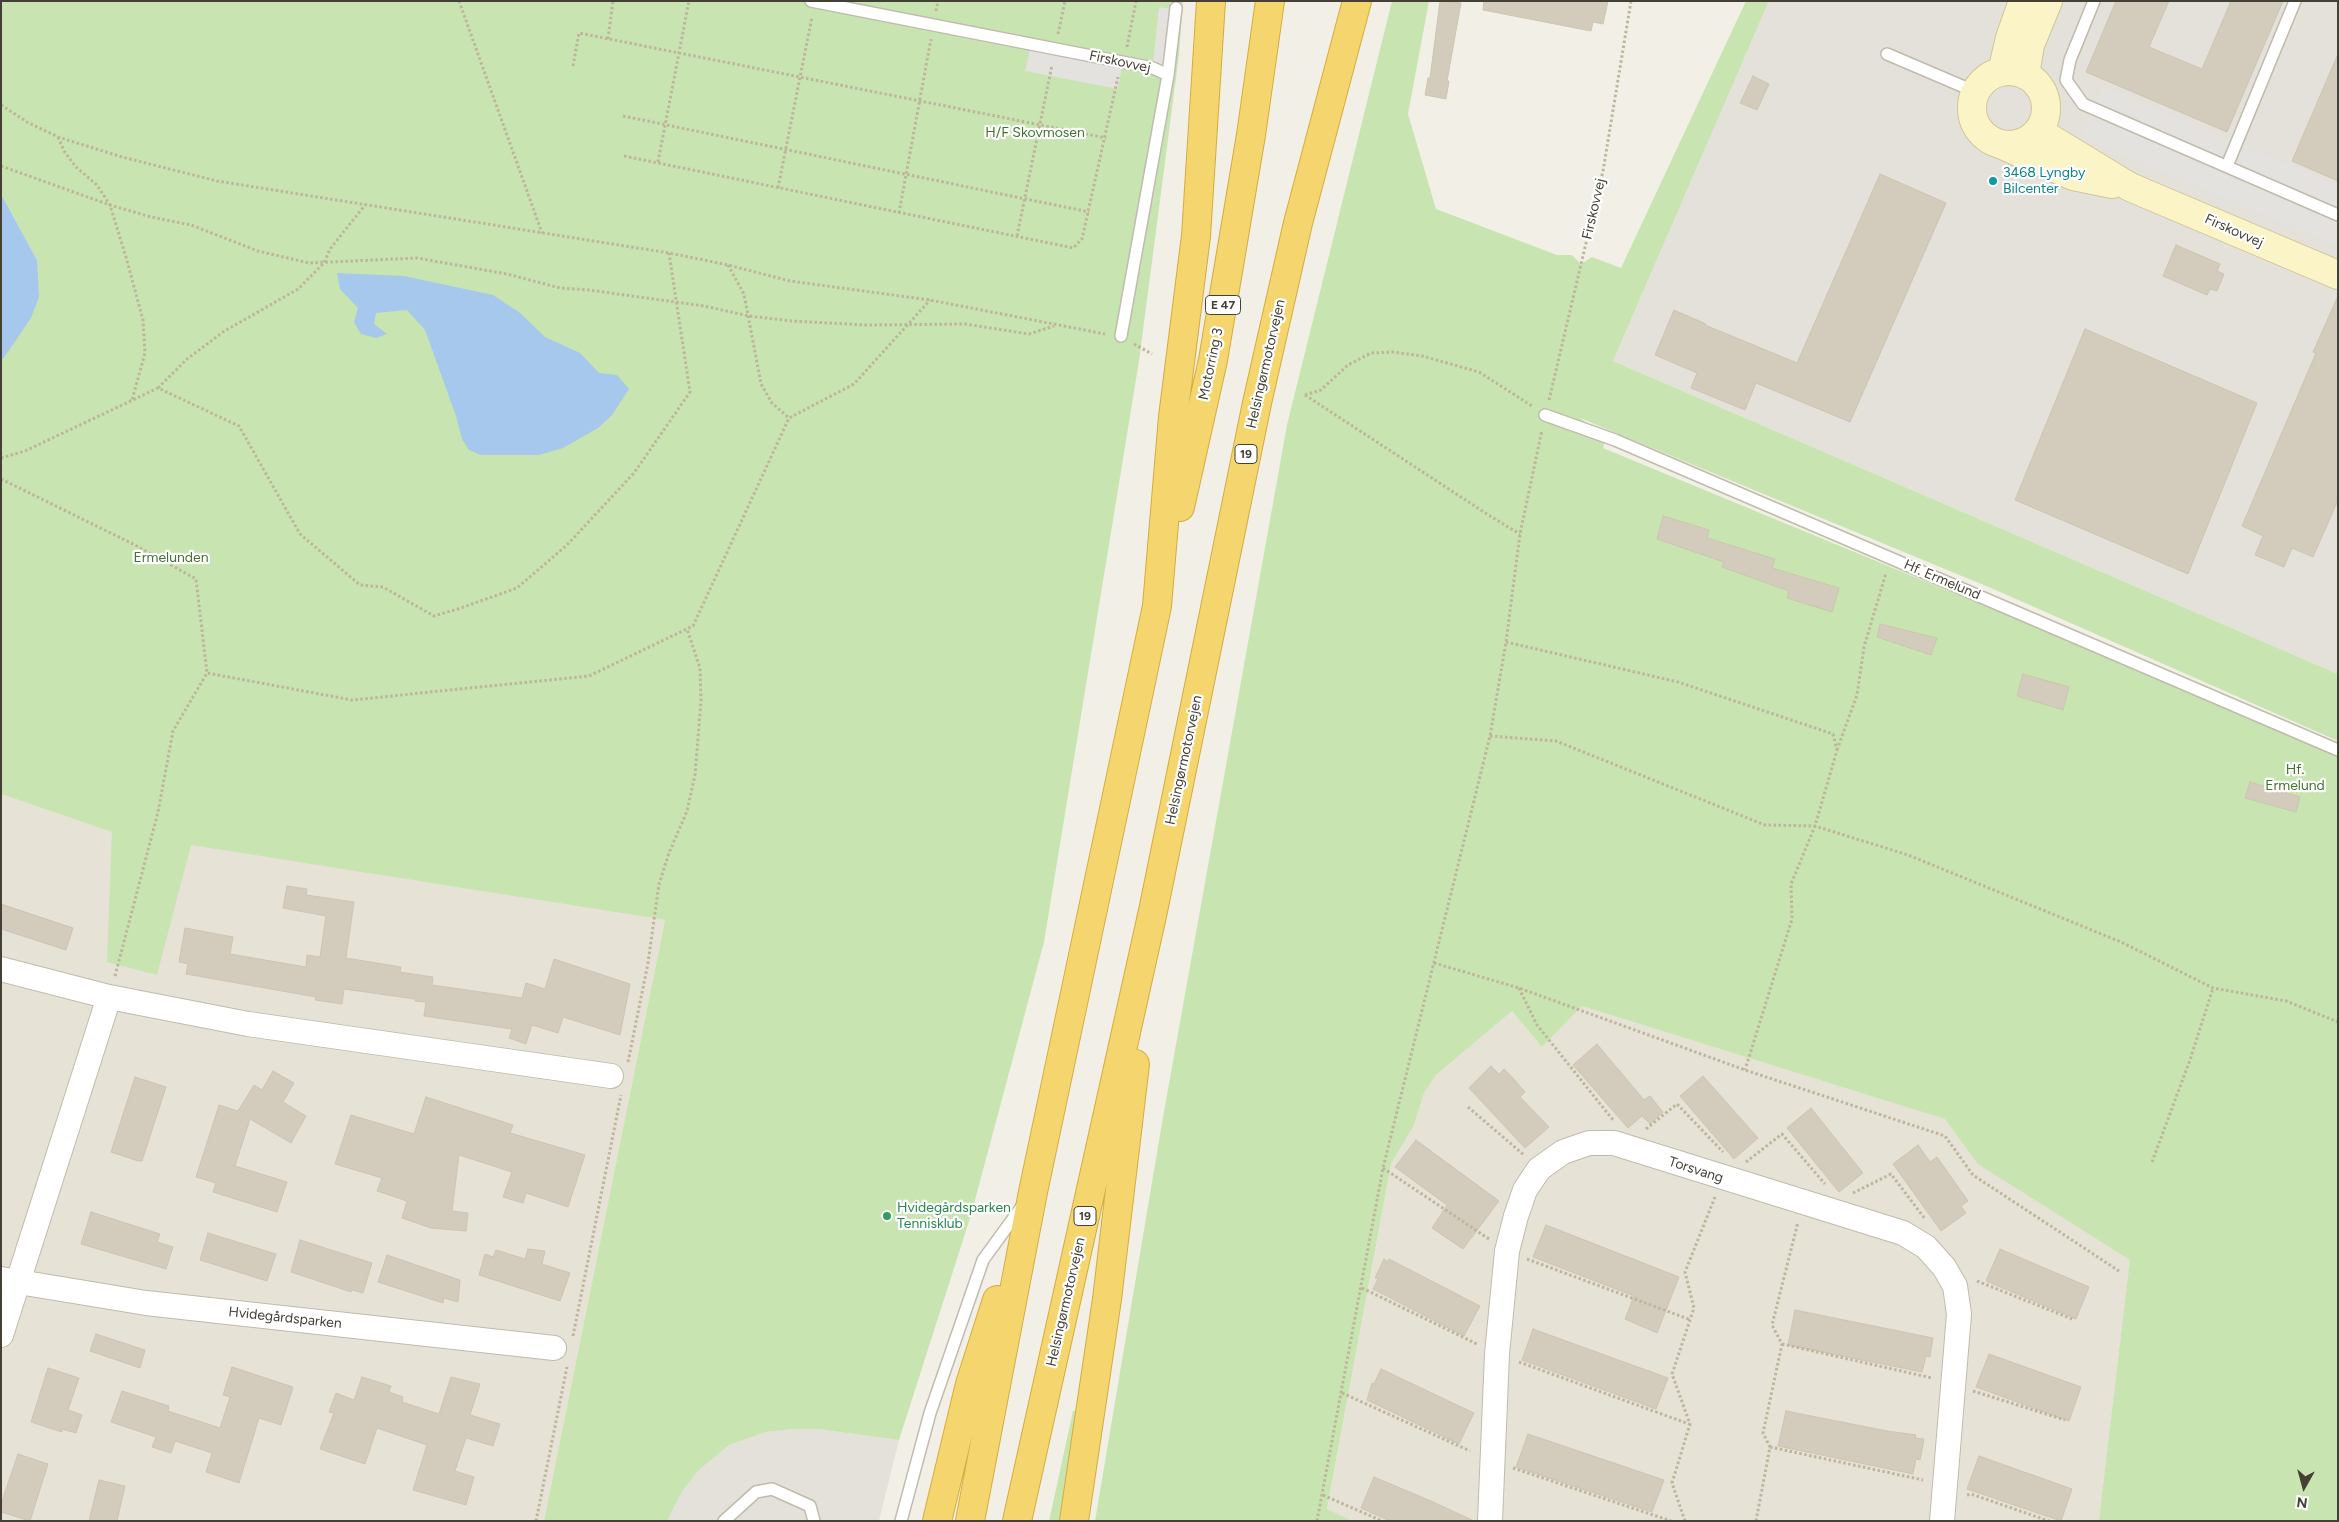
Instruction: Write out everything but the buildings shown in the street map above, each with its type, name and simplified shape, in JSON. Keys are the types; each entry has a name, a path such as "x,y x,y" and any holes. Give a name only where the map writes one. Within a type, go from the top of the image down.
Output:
{"highway":[{"path":"970,1521 1032,1192 1157,606 1174,417 1196,236 1211,1"},
{"name":"Motorring 3","path":"1157,606 1213,360 1251,135 1270,1"},
{"name":"Helsingørmotorvejen","path":"1017,1521 1153,911 1259,394 1298,223 1358,1"},
{"path":"1074,1521 1107,1299 1153,911"},
{"path":"937,1521 970,1384 1032,1192"}],"street":[{"path":"2014,73 2010,38 2023,1"},
{"path":"2014,73 2030,45 2048,1"},
{"path":"2014,73 2035,81 2045,100 2043,122 2038,131 2020,143 1998,143 1983,134 1974,118 1973,100 1976,92 1987,79 2014,73"},
{"name":"Firskovvej","path":"2038,131 2130,187 2338,275"},
{"name":"Firskovvej","path":"1998,143 2073,176 2130,187"},
{"path":"1,969 109,997 248,1024 620,1077"},
{"path":"1,1335 10,1281 109,997"},
{"name":"Torsvang","path":"1490,1521 1497,1354 1507,1251 1525,1190 1539,1169 1563,1152 1589,1143 1614,1143 1730,1176 1803,1202 1838,1206 1903,1233 1926,1247 1944,1267 1955,1286 1958,1314 1944,1502"},
{"name":"Hvidegårdsparken","path":"10,1281 146,1303 564,1350"}],"lane":[{"path":"2094,1 2070,60 2066,80 2082,104 2338,214"},
{"path":"2227,166 2295,1"},
{"name":"Firskovvej","path":"813,2 1153,68 1168,75 1122,336"},
{"path":"1168,75 1176,8"},
{"path":"1887,54 1976,92"},
{"name":"Hf. Ermelund","path":"1545,415 1615,440 2338,750"},
{"path":"901,1521 930,1413 983,1260 1032,1192"},
{"path":"724,1521 756,1492 772,1488 810,1506 814,1521"}],"path":[{"path":"459,1 542,233"},
{"path":"608,39 613,1"},
{"path":"658,162 690,1"},
{"path":"899,213 938,1"},
{"path":"1017,236 1065,1"},
{"path":"624,156 1074,248 1082,239 1089,212 1118,76 1124,63 1136,1"},
{"name":"Firskovvej","path":"1317,1521 1383,1168 1490,736 1506,642 1520,534 1545,415 1603,171 1631,1"},
{"path":"778,188 813,2"},
{"path":"573,66 579,33 1106,138"},
{"path":"1,105 26,122 58,137 122,157 217,181 669,253 728,265 790,281 930,300 1054,325 1122,336 1152,354"},
{"path":"623,116 785,151 1089,212"},
{"path":"58,137 72,162 97,185 110,206 142,320 145,353 131,400"},
{"path":"1,166 110,206 191,225 258,251 309,264 417,258 508,274 560,288 676,302 749,316 792,321 965,324 1029,334 1054,325"},
{"path":"1,458 25,451 158,388 187,359 224,332 298,289 324,263 330,249 365,205"},
{"path":"158,388 239,426 300,534 360,585 383,587 434,616 517,588 567,545 634,473 690,392 669,253"},
{"path":"728,265 744,294 762,384 772,403 789,418"},
{"path":"207,673 352,700 589,676 693,626 789,418 854,384 930,300"},
{"path":"1520,534 1305,395 1321,390 1348,365 1372,353 1393,352 1422,356 1479,372 1545,415"},
{"path":"1,479 135,545 196,579 207,673 173,731 158,812 109,997"},
{"path":"1745,1070 1792,919 1791,884 1815,826 1837,750 1858,695 1864,647 1891,558"},
{"path":"536,1521 564,1350 620,1077 648,963 659,884 669,853 687,811 695,775 701,701 700,668 687,629"},
{"path":"1506,642 1678,682 1833,734 1837,750"},
{"path":"1490,736 1556,741 1765,825 1815,826 1908,855 2122,942 2213,988 2286,1000 2338,1022"},
{"path":"1434,963 1519,988 1745,1070 1945,1136 1974,1174 2119,1271"},
{"path":"1519,988 1537,1025 1619,1127 1614,1143"},
{"path":"2152,1162 2190,1060 2213,988"},
{"path":"1641,1134 1677,1104 1730,1176"},
{"path":"1468,1107 1539,1169"},
{"path":"1686,1521 1672,1483 1690,1424 1672,1374 1694,1308 1685,1272 1730,1176 1782,1134 1838,1206 1892,1174 1936,1233 1926,1247"},
{"path":"1383,1168 1507,1251 1690,1320"},
{"path":"1756,1521 1770,1447 1763,1433 1782,1344 1772,1325 1803,1202"},
{"path":"1955,1286 1976,1280 2072,1319"},
{"path":"1362,1288 1497,1354 1690,1424"},
{"path":"1782,1344 1953,1390 1975,1390 2066,1420"},
{"path":"1770,1447 1944,1502 1971,1494 2049,1521"},
{"path":"1323,1495 1382,1521"}],"shaded area":[{"path":"1769,1 2338,1 2338,674 1613,361"},
{"path":"1159,7 1171,9 1165,66 1153,64"},
{"path":"1030,49 1122,67 1118,89 1025,71"},
{"path":"2103,86 2338,186 2338,246 2081,137"},
{"path":"1,794 113,832 665,920 544,1521 1,1521"},
{"path":"1582,1006 1946,1119 2338,1237 2338,1521 1352,1521 1327,1510 1391,1164 1414,1125 1424,1093 1436,1075 1512,1011 1542,1047"},
{"path":"818,1429 899,1440 879,1521 667,1521 683,1490 699,1470 729,1445 766,1432"}],"green space":[{"path":"1,1 1183,1 1179,55 1139,361 1044,942 971,1215 899,1440 818,1429 766,1432 729,1445 699,1470 683,1490 667,1521 544,1521 665,920 191,845 157,975 107,962 112,832 1,794 1,362 6,355 37,260 1,194"},
{"path":"1392,1 1429,1 1408,114 1436,209 1557,255 1572,255 1581,264 1592,257 1621,268 1746,1 1769,1 1613,361 2338,674 2338,741 1998,591 1580,418 1606,438 1603,448 2338,752 2338,1521 2099,1521 2130,1260 1978,1164 1945,1119 1582,1006 1542,1047 1512,1011 1436,1075 1424,1093 1414,1125 1391,1164 1327,1509 1352,1521 1095,1521 1163,1117 1287,425"},
{"path":"1077,1410 1059,1521 1049,1521 1073,1411"}],"water":[{"path":"1,194 37,260 39,297 31,318 1,362"},
{"path":"337,273 404,276 493,295 520,313 545,337 580,353 599,373 617,375 629,389 612,415 598,428 563,448 539,455 481,455 469,450 462,439 456,416 425,330 407,310 376,313 374,324 387,334 376,338 361,334 354,322 358,308 340,289"}],"place":[{"name":"3468 Lyngby Bilcenter","path":"1993,181"},
{"name":"Hvidegårdsparken Tennisklub","path":"887,1216"}],"park label":[{"name":"H/F Skovmosen","path":"1035,133"},
{"name":"Ermelunden","path":"171,558"}]}
